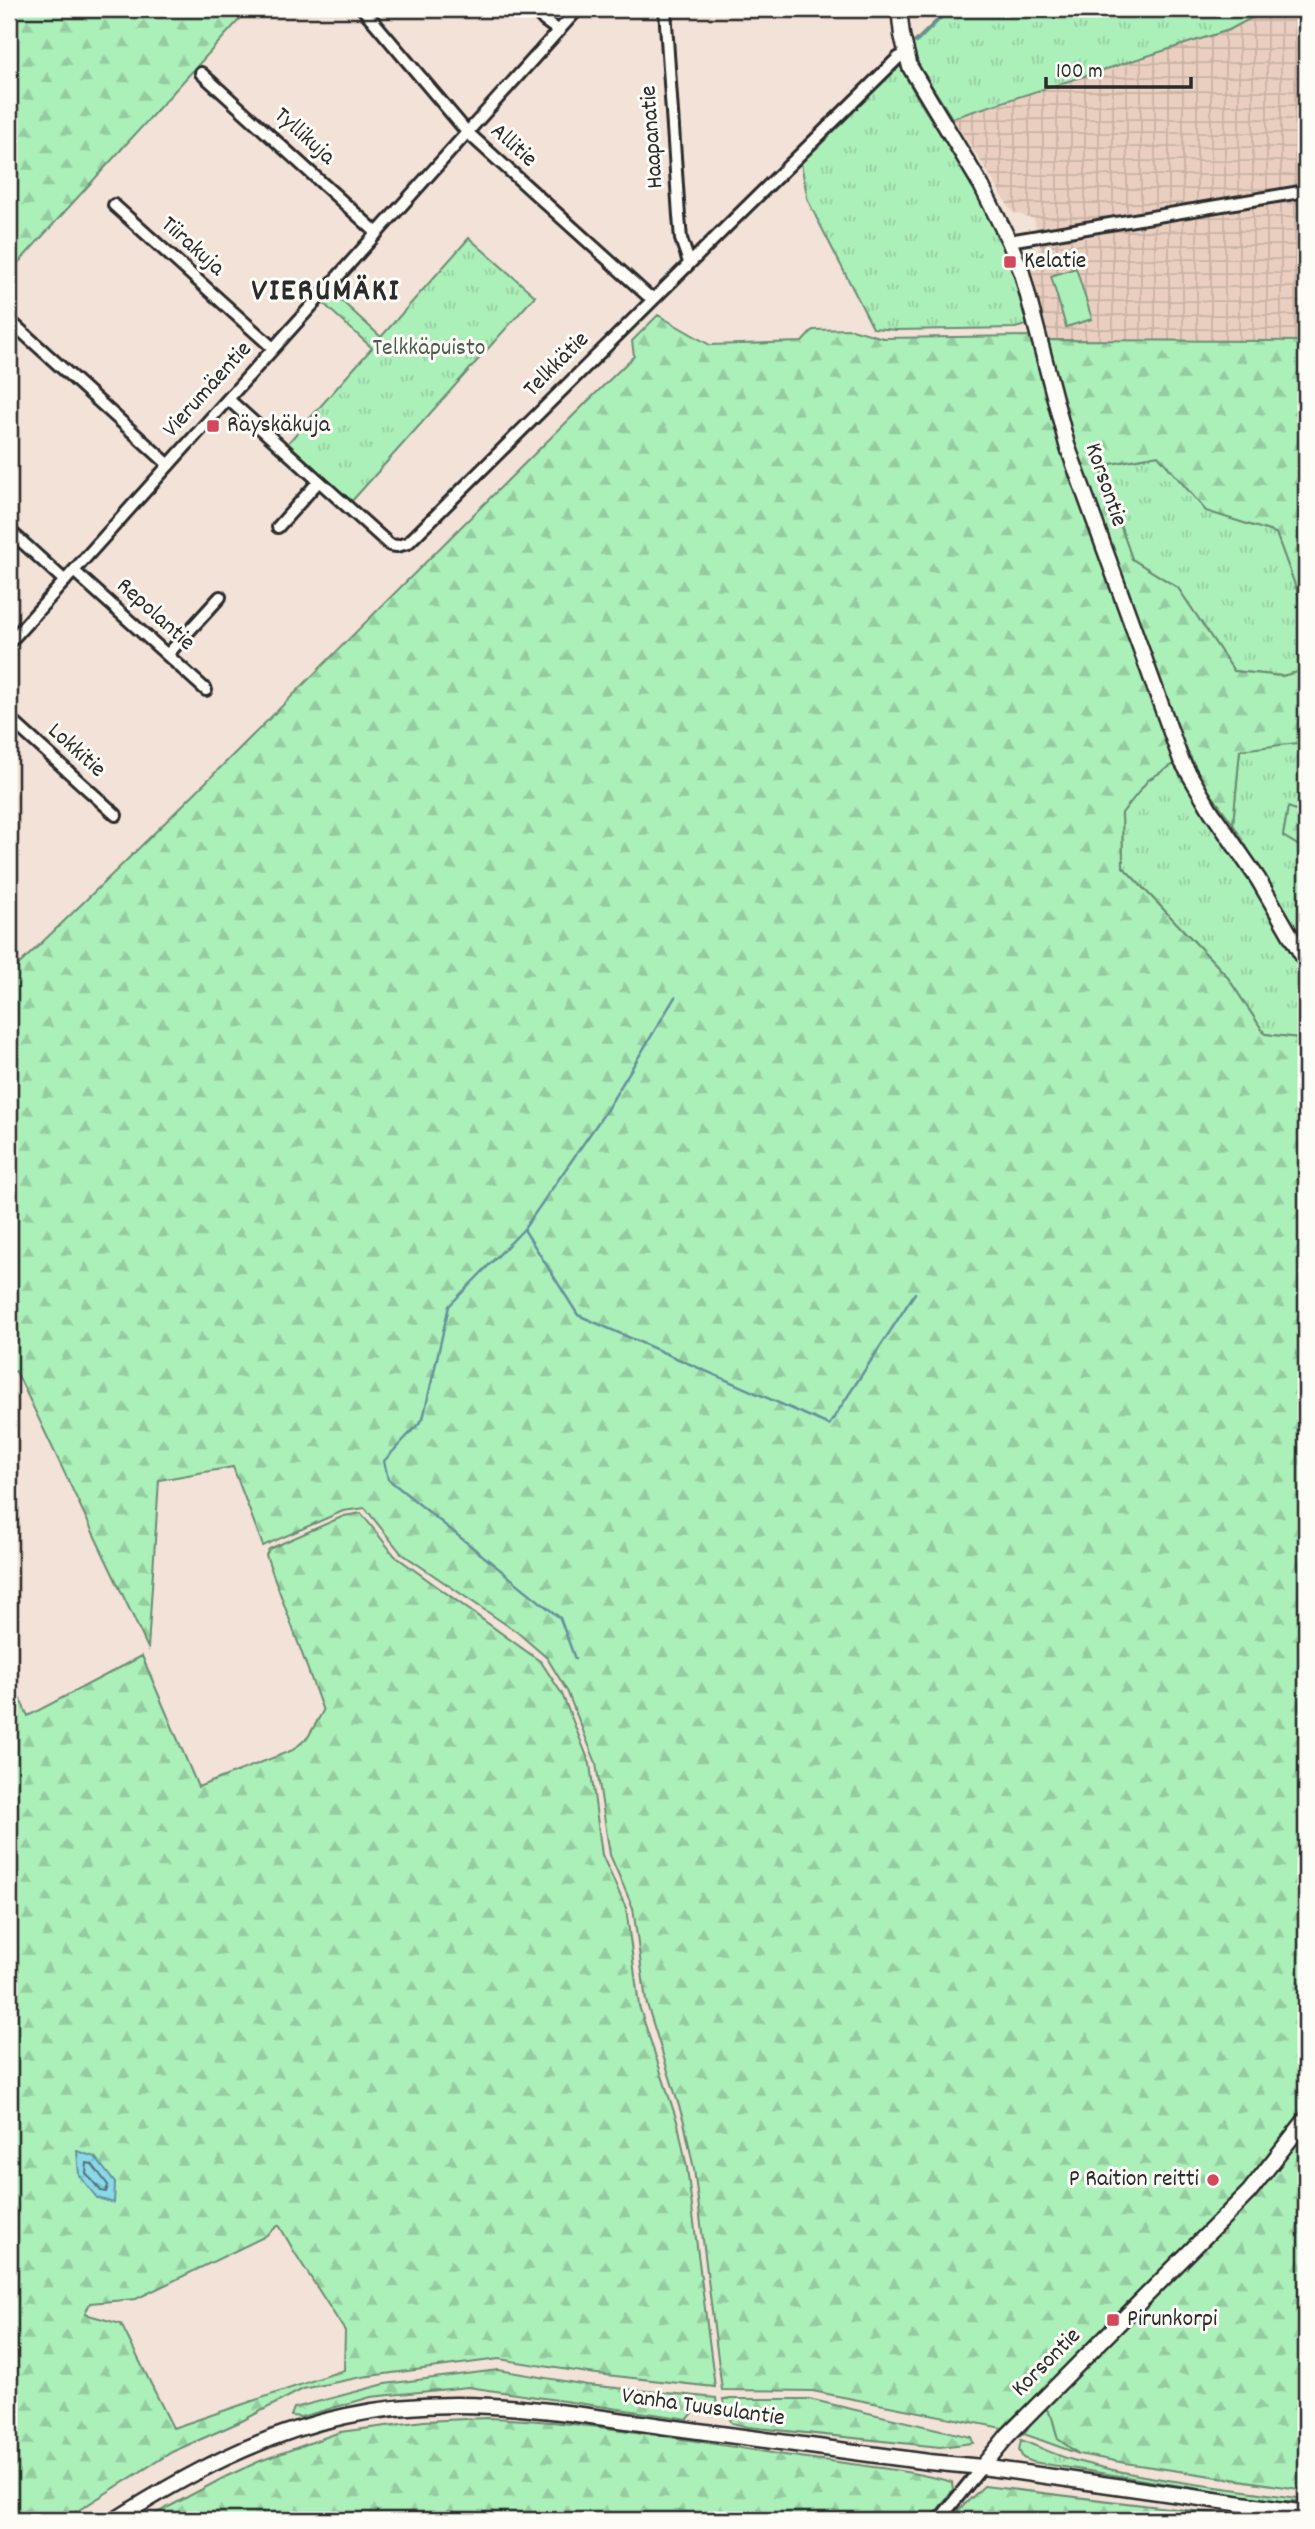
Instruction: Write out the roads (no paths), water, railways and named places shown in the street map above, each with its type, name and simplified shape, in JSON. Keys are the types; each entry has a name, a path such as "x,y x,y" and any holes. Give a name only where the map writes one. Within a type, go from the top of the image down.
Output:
{"main road":[{"name":"Korsontie","path":"899,9 906,54 918,83 981,185 1022,273 1067,445 1106,559 1181,760 1211,811 1258,879 1306,962"},
{"name":"Korsontie","path":"982,2467 1018,2426 1249,2192 1306,2119"},
{"name":"Vanha Tuusulantie","path":"115,2520 210,2465 270,2438 344,2416 433,2404 528,2407 1306,2513"}],"street":[{"name":"Allitie","path":"363,9 467,132 647,295 653,297"},
{"path":"534,9 559,31"},
{"name":"Vierumäentie","path":"9,643 578,9"},
{"name":"Haapanatie","path":"666,9 681,239 690,262"},
{"name":"Telkkätie","path":"228,399 390,545 397,546 408,542 602,351 653,297 731,224 898,58 906,54"},
{"name":"Tyllikuja","path":"201,73 377,233"},
{"path":"1009,241 1306,191"},
{"name":"Tiirakuja","path":"114,205 273,348"},
{"path":"9,320 169,465"},
{"path":"278,527 319,481"},
{"path":"9,530 65,581"},
{"name":"Repolantie","path":"74,571 206,690"},
{"path":"168,654 220,597"},
{"name":"Lokkitie","path":"9,719 116,815"},
{"name":"Korsontie","path":"939,2520 982,2467"}],"water":[{"path":"77,2151 95,2157 115,2183 114,2203 97,2198 79,2175"}],"waterway":[{"path":"916,43 950,9"},
{"path":"575,1659 560,1618 388,1479 384,1461 423,1419 449,1306 524,1229 604,1114 675,997"},
{"path":"525,1231 578,1315 829,1425 915,1293"}],"place":[{"name":"Kelatie","path":"1010,262"},
{"name":"Räyskäkuja","path":"213,426"},
{"name":"P Raition reitti","path":"1213,2180"},
{"name":"Pirunkorpi","path":"1113,2320"}],"district":[{"name":"VIERUMÄKI","path":"326,293"}],"park label":[{"name":"Telkkäpuisto","path":"429,349"}]}
